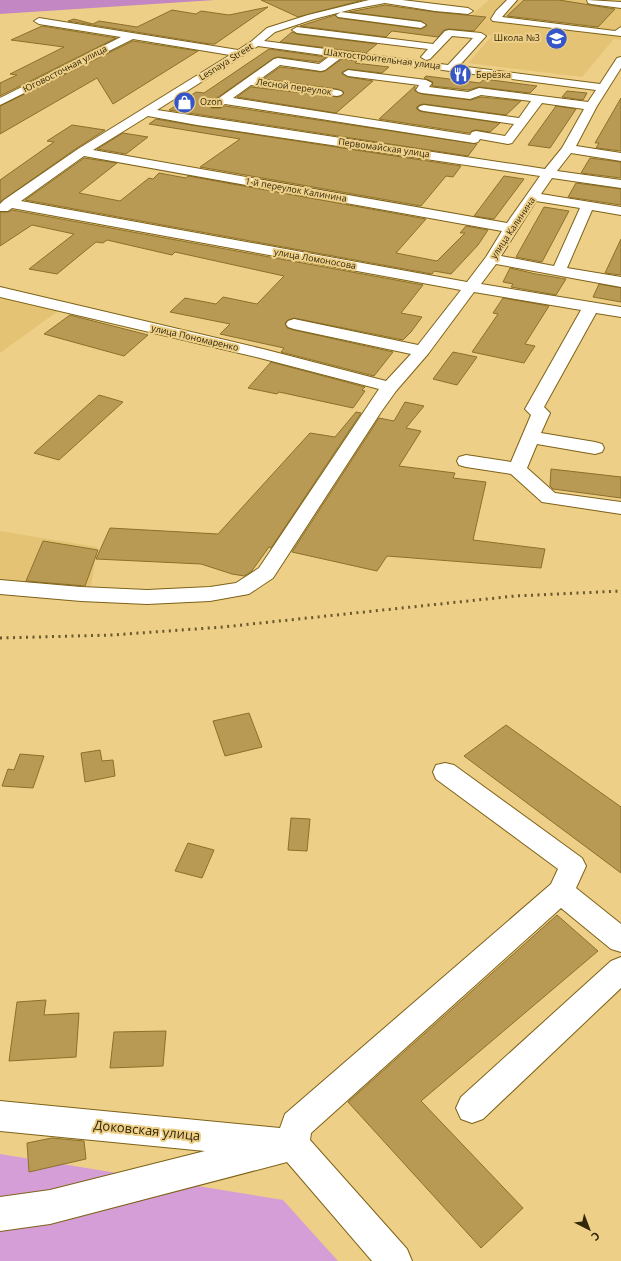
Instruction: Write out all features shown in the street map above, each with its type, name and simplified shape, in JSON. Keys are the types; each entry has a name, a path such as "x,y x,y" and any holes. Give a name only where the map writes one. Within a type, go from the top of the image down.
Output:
{"street":[{"path":"385,0 435,8 468,11"},
{"name":"Lesnaya Street","path":"5,206 82,152 256,43 271,30 324,13 385,0"},
{"path":"435,8 445,0"},
{"path":"512,0 499,13 496,20 618,34 621,30"},
{"path":"592,0 591,1 621,4"},
{"path":"485,11 499,13"},
{"path":"324,13 421,24"},
{"path":"39,21 239,53"},
{"path":"297,30 435,47"},
{"path":"419,64 449,33 481,36 452,68"},
{"name":"Юговосточная улица","path":"0,102 131,36"},
{"name":"Шахтостроительная улица","path":"256,43 603,88"},
{"path":"197,120 222,100 278,62 321,68 341,53"},
{"name":"улица Калинина","path":"0,587 81,594 147,597 210,594 242,589 266,574 390,387 422,351 469,287 492,259 549,172 568,149 591,106 621,60"},
{"path":"348,73 426,83 422,90 470,96 479,91 591,106"},
{"name":"Лесной переулок","path":"250,82 337,93"},
{"path":"222,100 474,139 476,135 508,140 539,99"},
{"path":"424,108 522,122"},
{"name":"Первомайская улица","path":"147,112 316,139 549,172 621,184"},
{"path":"316,139 341,118"},
{"path":"568,149 621,157"},
{"name":"1-й переулок Калинина","path":"82,152 511,228"},
{"path":"534,197 621,211"},
{"name":"улица Ломоносова","path":"5,206 621,312"},
{"path":"559,270 587,206"},
{"path":"492,259 621,282"},
{"name":"улица Пономаренко","path":"0,292 255,352 390,387"},
{"path":"517,469 541,413 534,408 591,307"},
{"path":"294,324 422,351"},
{"path":"531,437 595,448"},
{"path":"466,461 517,469 549,498 621,508"},
{"path":"395,1261 293,1145 296,1125 561,892 573,866 445,772"},
{"path":"561,892 621,940"},
{"path":"472,1108 621,970"},
{"name":"Доковская улица","path":"0,1116 293,1145"},
{"path":"0,1214 50,1207 293,1145"}],"shaded area":[{"path":"0,0 215,0 0,14"},
{"name":"Школа №3","path":"489,0 621,0 621,40 614,39 582,77 468,63 492,36 453,31"},
{"path":"0,294 61,309 0,353"},
{"path":"0,531 97,547 89,600 0,590"},
{"path":"0,1154 283,1200 338,1261 0,1261"}],"building":[{"path":"261,0 363,0 298,17"},
{"path":"524,0 559,0 615,9 598,27 507,16"},
{"path":"385,5 486,17 474,31 449,29 444,30 438,37 392,31 386,37 300,26 335,15 338,18 421,29 427,26 421,21 349,12"},
{"path":"268,7 215,44 68,21 74,19 93,24 99,21 137,27 172,10 196,14 201,11 229,15"},
{"path":"42,26 116,38 0,96 0,83 17,75 10,74 64,47 11,40"},
{"path":"292,32 297,34 377,44 366,53 280,42"},
{"path":"133,41 198,51 113,104 97,78 0,134 0,106"},
{"path":"269,49 326,57 319,62 278,57 274,58 211,102 209,106 212,108 220,108 225,106 477,144 468,156 169,110 196,92 204,93"},
{"path":"342,59 357,61 355,63 389,67 382,73 348,69 342,72 342,74 348,77 373,81 336,113 237,97 251,87 337,97 341,96 344,92 337,89 263,79 280,67 321,72 325,71"},
{"path":"426,76 480,83 484,79 537,86 530,93 479,87 468,90 432,86 433,82 424,78"},
{"path":"415,86 415,91 422,94 470,100 481,97 521,101 506,115 424,104 419,105 416,108 419,111 424,112 500,123 490,132 476,130 469,133 379,119"},
{"path":"567,91 587,93 583,100 562,97"},
{"path":"621,98 621,151 596,148 599,143 595,143"},
{"path":"556,106 576,109 550,148 528,145"},
{"path":"156,119 461,166 453,177 446,176 421,206 200,167 240,139 149,124"},
{"path":"72,125 105,130 0,202 0,180 54,142 47,141"},
{"path":"123,133 148,137 126,154 97,149"},
{"path":"84,158 117,163 79,193 120,201 149,178 153,179 159,173 186,178 188,176 426,219 396,253 437,261 465,233 460,233 466,226 488,230 478,245 451,274 434,271 432,274 25,200"},
{"path":"590,158 621,162 621,178 581,173"},
{"path":"504,176 524,179 494,219 474,216"},
{"path":"576,183 621,189 621,205 568,197"},
{"path":"544,207 569,211 542,262 516,257"},
{"path":"12,210 423,285 401,313 422,317 403,340 294,318 285,323 287,328 294,330 393,352 374,376 281,352 284,348 220,334 230,324 170,312 185,298 216,304 223,297 257,304 284,276 175,252 172,255 107,240 103,243 96,242 57,274 29,269 74,234 32,225 0,246 0,212 8,212"},
{"path":"621,239 621,275 605,273"},
{"path":"510,268 566,279 556,295 511,287 513,284 503,282"},
{"path":"599,284 621,288 621,302 593,297"},
{"path":"503,298 549,306 525,344 535,346 524,363 472,352 498,314 493,313"},
{"path":"70,315 148,335 124,356 44,334"},
{"path":"453,352 477,357 457,385 433,379"},
{"path":"271,362 365,387 362,390 365,391 353,408 279,392 277,394 248,388"},
{"path":"99,395 123,402 59,460 34,453"},
{"path":"405,402 424,406 406,428 421,431 399,466 455,473 453,478 486,482 473,540 545,549 541,568 387,556 377,571 292,552 379,418 394,421"},
{"path":"356,412 361,413 271,548 269,547 251,572 244,576 232,574 201,564 96,559 110,528 218,534 310,433 335,437"},
{"path":"551,469 621,477 621,498 553,489 550,486"},
{"path":"43,541 98,550 85,586 26,581"},
{"path":"249,713 262,747 225,756 213,721"},
{"path":"506,725 621,807 621,873 464,756"},
{"path":"100,750 102,761 113,760 115,776 85,782 81,753"},
{"path":"20,754 44,756 33,788 2,786 8,769 14,770"},
{"path":"291,818 310,819 307,851 288,850"},
{"path":"188,843 214,850 202,878 175,871"},
{"path":"557,915 598,951 421,1101 523,1208 481,1248 348,1102"},
{"path":"46,1000 44,1015 79,1013 76,1057 9,1061 17,1002"},
{"path":"166,1031 163,1066 110,1068 114,1032"},
{"path":"52,1138 84,1141 86,1159 29,1172 27,1143"}],"railway":[{"path":"0,638 112,635 223,627 515,596 621,591"}],"place":[{"name":"Школа №3","path":"556,38"},
{"name":"Берёзка","path":"460,75"},
{"name":"Ozon","path":"185,102"}]}
